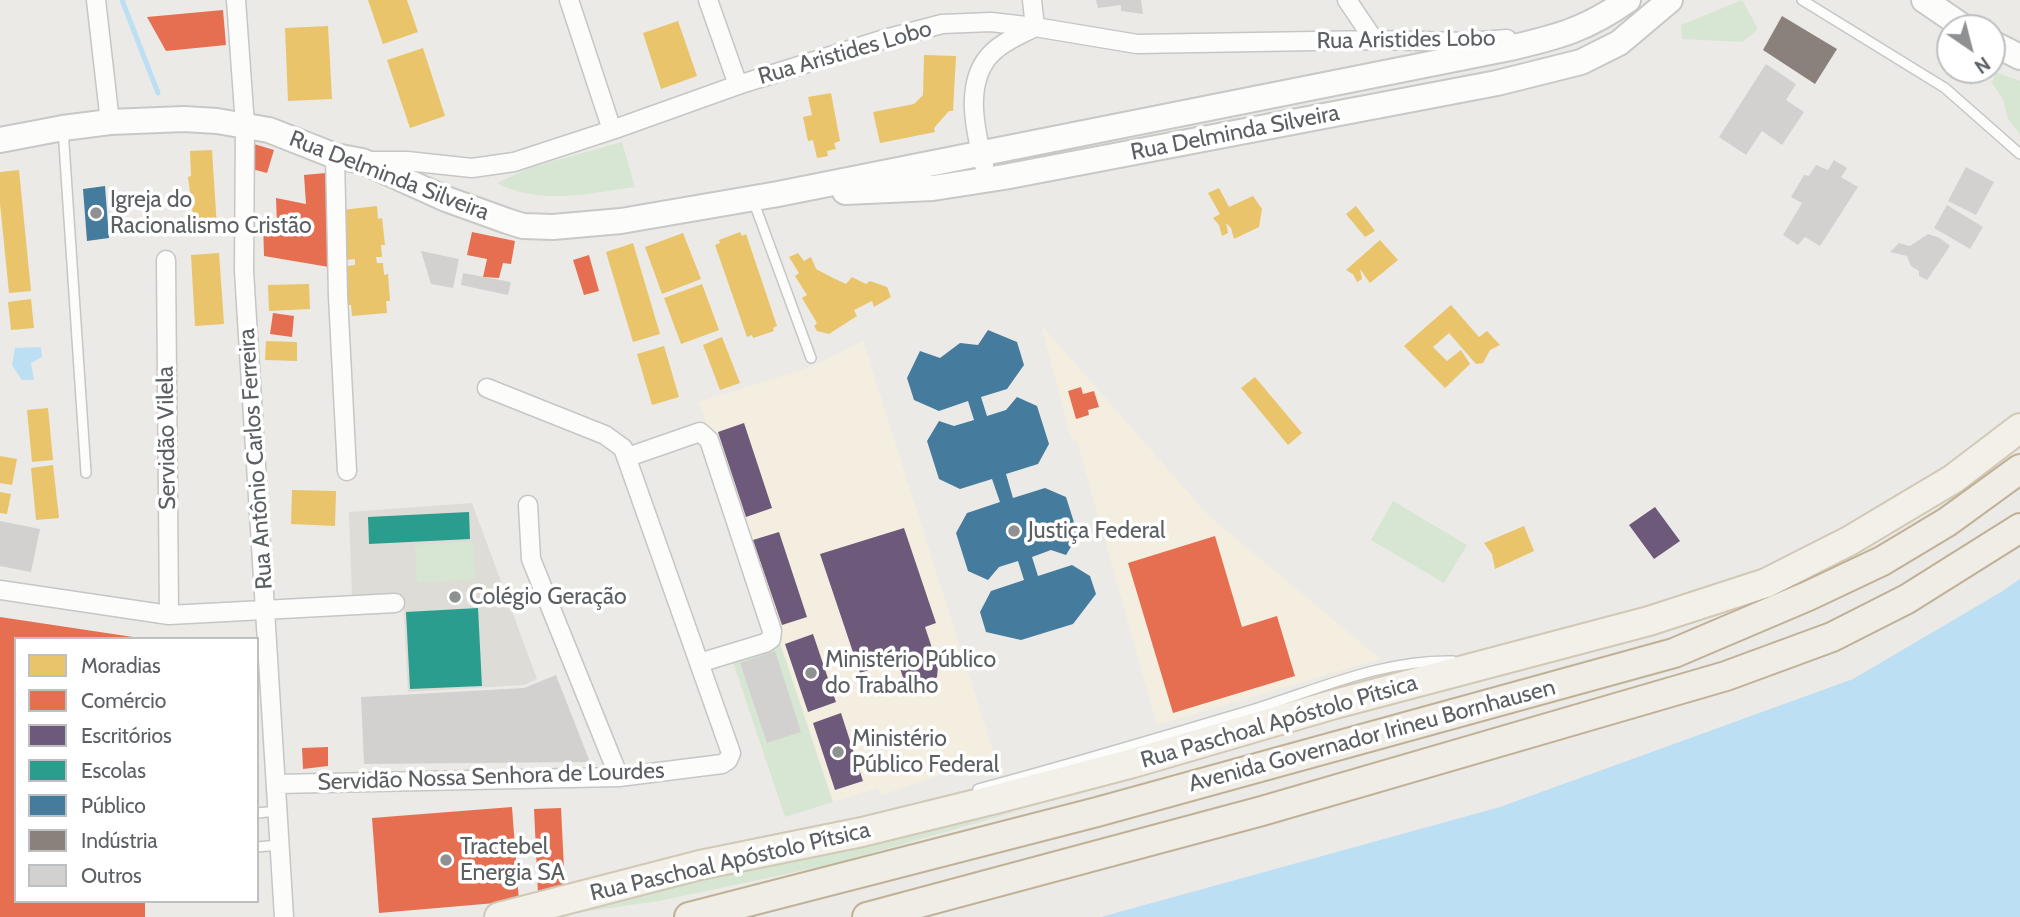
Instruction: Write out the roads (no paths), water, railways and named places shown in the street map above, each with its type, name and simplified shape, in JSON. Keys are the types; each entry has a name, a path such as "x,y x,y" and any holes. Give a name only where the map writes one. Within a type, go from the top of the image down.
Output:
{"highway":[{"name":"Avenida Governador Irineu Bornhausen","path":"687,916 1097,812 1674,653 1882,561 1947,522 2020,469"},
{"name":"Avenida Governador Irineu Bornhausen","path":"867,917 1262,811 1727,677 1832,637 1864,621 1907,599 2020,528"}],"main road":[{"name":"Rua Delminda Silveira","path":"778,194 907,190 987,180 1497,83 1581,62 1619,43 1670,0"},
{"path":"1924,0 1944,14"},
{"name":"Rua Delminda Silveira","path":"0,140 110,122 184,119 245,125 269,130 335,156 362,161 446,199 523,226 553,227 621,221 778,194 1332,85 1549,39 1586,27 1612,4"},
{"name":"Rua Paschoal Apóstolo Pítsica","path":"499,917 700,865 862,832 1133,763 1335,704 1649,621 1766,583 1849,541 1952,479 2020,428"}],"street":[{"path":"96,0 110,122"},
{"name":"Rua Antônio Carlos Ferreira","path":"236,0 245,125 244,271 284,917"},
{"path":"569,0 612,130"},
{"path":"708,0 738,85"},
{"path":"987,180 974,94 980,68 994,50 1035,27 1032,0"},
{"path":"1347,0 1374,40"},
{"name":"Rua Aristides Lobo","path":"362,161 407,161 472,169 514,162 738,85 921,28 968,22 1035,27 1137,44 1549,39"},
{"path":"335,156 337,271 347,471"},
{"name":"Servidão Vilela","path":"166,260 169,615"},
{"name":"Servidão Nossa Senhora de Lourdes","path":"276,783 619,777 722,764 728,760 731,753 628,457 616,441 605,435 487,388"},
{"path":"628,457 700,432 709,440 772,631 771,639 765,643 699,663"},
{"path":"528,505 531,559 619,777"},
{"path":"0,590 169,615 395,603"}],"lane":[{"path":"1802,0 1945,88 2020,154"},
{"path":"63,128 86,473"},
{"path":"753,198 811,358"},
{"path":"962,793 1148,741 1389,667 1434,660 1497,662"},
{"path":"259,813 277,811"},
{"path":"862,832 895,813"},
{"path":"259,847 279,845"}],"water":[{"path":"41,347 42,357 31,363 34,380 22,380 12,365 15,348"},
{"path":"2020,579 2020,917 1101,917 1500,807 1853,679"}],"waterway":[{"path":"122,0 158,93"}],"place":[{"name":"Igreja do Racionalismo Cristão","path":"96,213"},
{"name":"Justiça Federal","path":"1014,531"},
{"name":"Colégio Geração","path":"455,597"},
{"name":"Ministério Público do Trabalho","path":"811,673"},
{"name":"Ministério Público Federal","path":"838,752"},
{"name":"Tractebel Energia SA","path":"446,860"}]}
